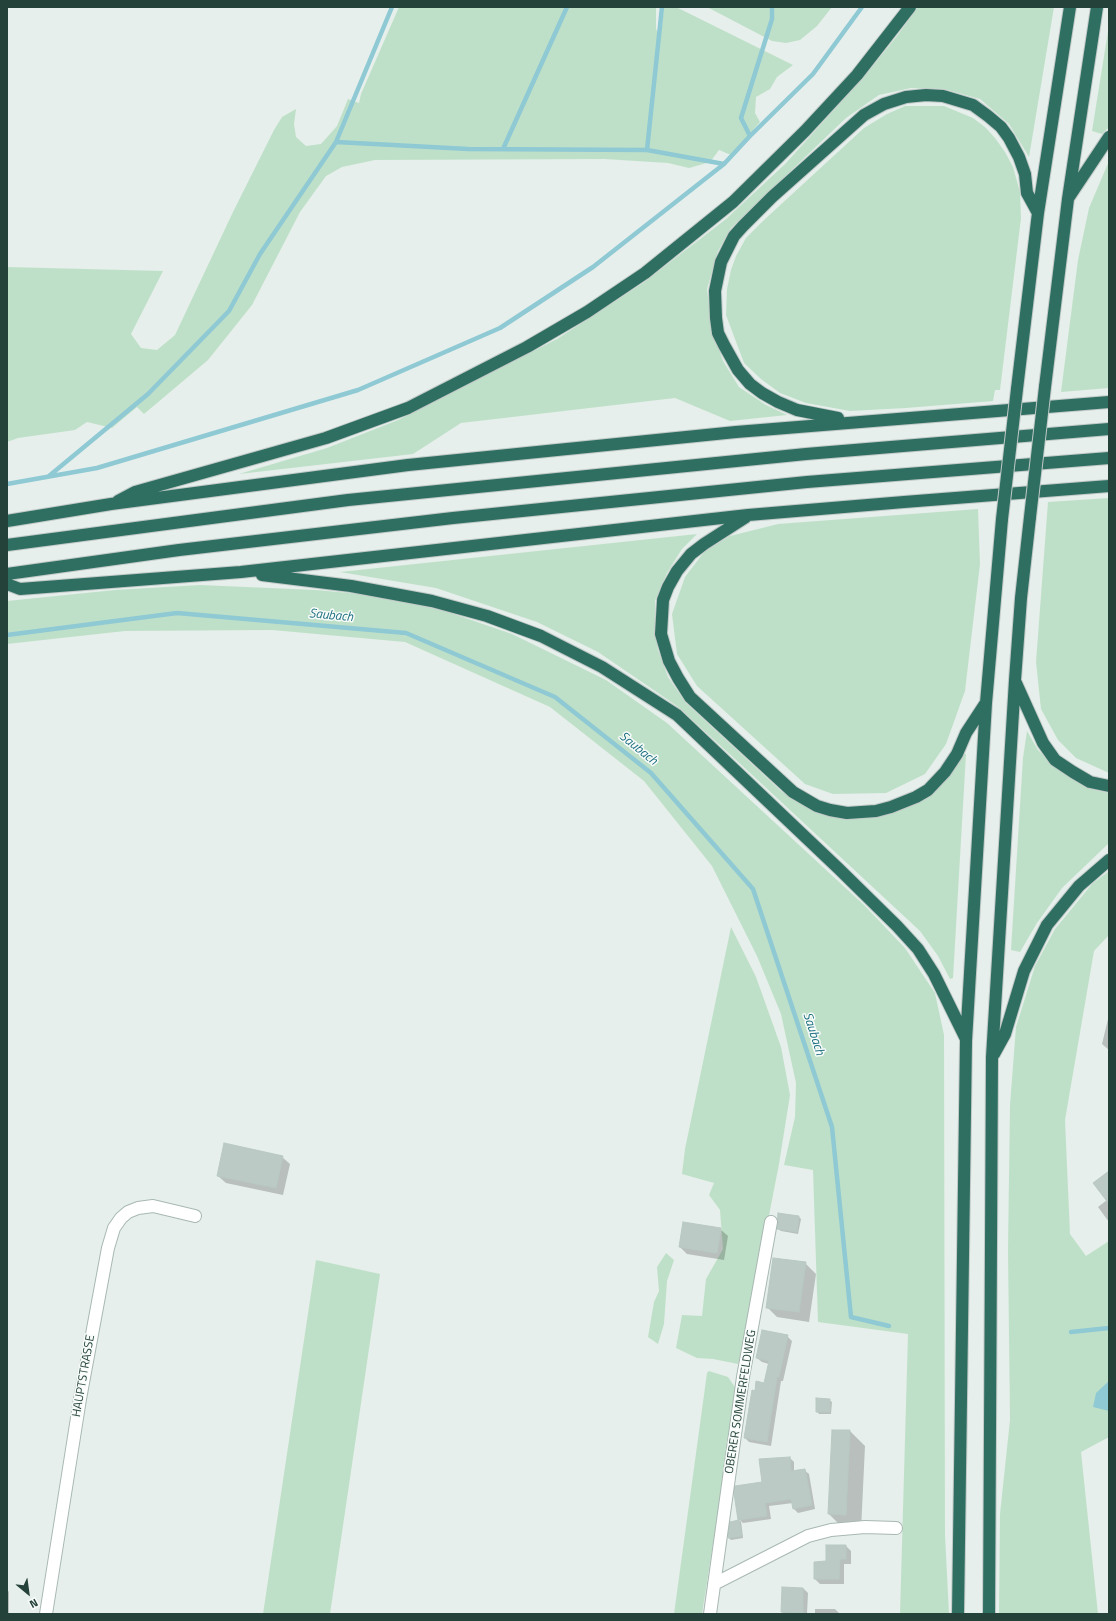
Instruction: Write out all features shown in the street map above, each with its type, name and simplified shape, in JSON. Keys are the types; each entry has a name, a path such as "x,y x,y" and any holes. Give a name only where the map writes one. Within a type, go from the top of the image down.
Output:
{"highway":[{"path":"111,504 134,492 326,438 408,408 527,347 587,312 645,273 733,202 805,132 857,75 910,7"},
{"path":"958,1614 966,1040 986,702 1002,518 1038,213 1070,7"},
{"path":"989,1614 992,1057 1015,680 1021,598 1045,387 1068,199 1097,7"},
{"path":"857,421 802,412 778,402 750,384 730,358 718,333 714,304 721,262 734,236 772,197 864,115 906,97 926,94 943,96 972,105 1001,127 1009,138 1019,157 1025,174 1027,193 1038,213"},
{"path":"1068,199 1109,136"},
{"path":"7,521 111,504 408,465 857,421 1109,402"},
{"path":"7,545 348,500 806,454 1109,429"},
{"path":"7,574 179,550 453,518 808,482 1109,458"},
{"path":"7,584 20,589 241,572 748,516 1109,486"},
{"path":"748,516 691,554 677,571 663,600 661,634 669,661 690,697 793,792 817,806 847,813 876,811 916,797 928,790 945,772 957,754 966,733 986,702"},
{"path":"241,572 351,586 432,601 487,616 540,636 602,667 625,681 676,715 897,926 918,949 934,974 966,1040"},
{"path":"1015,680 1043,743 1055,760 1090,782 1109,786"},
{"path":"992,1057 1005,1034 1024,971 1047,925 1079,886 1109,860"}],"street":[{"name":"HAUPTSTRASSE","path":"46,1614 80,1399 108,1248 114,1228 121,1218 128,1212 138,1208 153,1206 195,1216"},
{"name":"OBERER SOMMERFELDWEG","path":"710,1614 743,1377 771,1222"},
{"path":"714,1584 808,1536 831,1530 865,1527 896,1528"}],"green space":[{"path":"399,7 656,7 656,29 658,33 662,26 664,7 676,7 793,65 777,77 770,89 756,97 755,113 760,122 731,155 719,150 710,162 689,168 668,163 604,159 375,160 342,167 326,176 300,212 252,305 208,360 144,414 137,407 112,428 87,422 75,430 18,438 7,442 7,267 163,271 131,334 141,348 157,350 175,335 233,212 282,117 296,109 294,124 296,137 306,146 321,144 337,126 348,99 359,103 361,94"},
{"path":"707,7 832,7 817,26 800,40 786,43 772,41"},
{"path":"918,7 1054,7 1029,157 1009,124 980,99 944,89 911,88 879,95 846,118 731,228 718,251 707,289 712,328 723,361 739,387 766,405 787,415 730,421 675,398 461,423 413,454 239,474 327,448 398,420 557,339 643,283 726,219 785,164 863,78"},
{"path":"1109,25 1109,127 1102,134 1092,131"},
{"path":"905,106 944,106 973,118 985,127 995,138 1013,167 1020,192 1021,218 1000,390 995,390 993,401 906,408 850,411 806,403 780,393 761,379 744,363 726,315 727,289 731,270 736,256 746,238 764,220 864,128 887,114"},
{"path":"1109,161 1109,388 1061,392 1078,260 1089,208"},
{"path":"1109,498 1109,773 1076,758 1058,740 1041,709 1036,662 1048,502"},
{"path":"978,509 980,564 965,691 946,744 925,774 886,793 833,794 805,784 697,686 677,654 672,614 685,577 704,552 730,536 778,524"},
{"path":"697,534 682,549 667,573 655,601 655,628 658,650 668,677 686,703 782,792 814,811 849,817 918,800 963,754 966,754 953,978 950,979 938,956 920,931 735,759 677,706 598,652 537,622 436,588 340,572"},
{"path":"200,585 316,590 371,595 445,611 512,634 606,680 667,723 864,905 905,948 935,993 944,1035 945,1535 949,1614 900,1614 908,1334 818,1322 813,1170 784,1165 795,1117 796,1083 781,1014 757,956 712,866 644,781 550,707 405,642 272,630 125,631 7,644 7,601 115,590"},
{"path":"1027,731 1038,750 1058,770 1095,790 1109,793 1109,843 1062,888 1037,923 1020,952 1011,950 1023,758"},
{"path":"1109,871 1109,935 1094,951 1065,1120 1070,1234 1086,1256 1109,1241 1109,1437 1081,1452 1098,1614 999,1614 1000,1514 1010,1420 1008,1250 1010,1105 1016,1027 1035,966 1055,929 1092,884"},
{"path":"731,927 756,977 781,1047 790,1095 779,1164 744,1344 738,1364 713,1359 697,1358 676,1348 682,1315 702,1316 706,1279 723,1249 720,1210 709,1195 714,1183 682,1174 685,1149"},
{"path":"666,1253 674,1260 667,1281 664,1324 658,1344 648,1337 654,1302 659,1291 657,1267"},
{"path":"316,1260 380,1274 330,1614 263,1614"},
{"path":"709,1371 728,1377 737,1390 702,1614 674,1614 707,1373"}],"water":[{"path":"1109,1381 1109,1411 1093,1407 1096,1393"}],"building":[{"path":"224,1143 283,1156 276,1188 217,1176"},
{"path":"1109,1171 1109,1204 1093,1183"},
{"path":"778,1213 799,1216 797,1232 777,1229"},
{"path":"683,1222 721,1228 717,1253 679,1247"},
{"path":"773,1258 806,1262 799,1312 766,1308"},
{"path":"762,1330 788,1335 779,1377 777,1377 767,1442 744,1438 752,1390 755,1391 756,1381 764,1383 769,1361 756,1358"},
{"path":"816,1398 830,1399 830,1412 816,1412"},
{"path":"832,1430 850,1430 846,1515 828,1514"},
{"path":"790,1457 791,1471 805,1469 812,1505 793,1509 791,1499 765,1503 767,1516 738,1520 734,1493 735,1486 762,1482 759,1459"},
{"path":"739,1520 742,1536 728,1538 730,1522"},
{"path":"826,1545 846,1545 846,1559 840,1559 839,1579 814,1579 814,1562 826,1561"},
{"path":"782,1587 803,1588 803,1613 781,1612"}],"waterway":[{"path":"49,476 148,394 229,311 260,254 336,142 392,7"},
{"path":"503,149 567,7"},
{"path":"647,150 662,7"},
{"path":"750,136 741,118 772,19 772,7"},
{"path":"7,484 97,468 358,390 500,328 593,267 724,164 750,136 813,74 862,7"},
{"path":"336,142 468,149 647,150 724,164"},
{"name":"Saubach","path":"7,635 177,613 406,633 555,697 651,773 753,889 832,1127 851,1317 889,1326"},
{"name":"Saubach","path":"1071,1332 1109,1328"}]}
